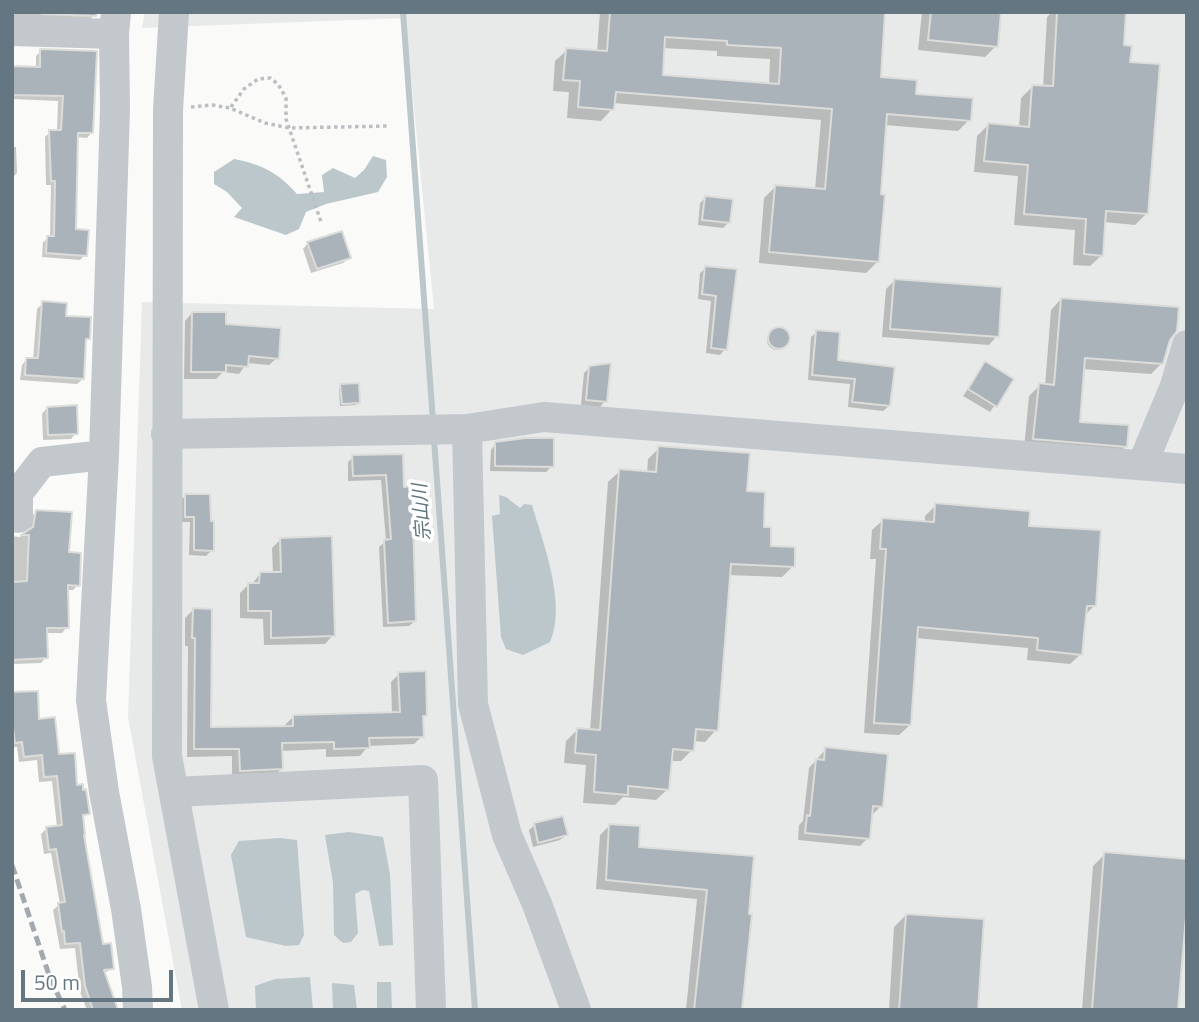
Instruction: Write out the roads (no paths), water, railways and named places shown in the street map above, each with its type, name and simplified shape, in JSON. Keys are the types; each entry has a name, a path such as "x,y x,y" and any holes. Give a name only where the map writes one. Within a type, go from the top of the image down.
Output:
{"street":[{"path":"174,12 167,110 167,756 214,1010"},
{"path":"12,31 115,23 115,109 104,455 91,700 104,792 126,909 138,1010"},
{"path":"1142,465 1175,386 1187,345"},
{"path":"166,434 446,429 544,417 1187,470"},
{"path":"446,429 473,704 507,835 537,904 576,1010"},
{"path":"18,518 18,493 42,462 104,455"},
{"path":"174,792 423,780 431,1010"}],"waterway":[{"name":"宗山川","path":"403,12 433,421"},
{"name":"宗山川","path":"434,439 475,1010"}],"railway":[{"path":"12,865 50,978 65,1010"}]}
